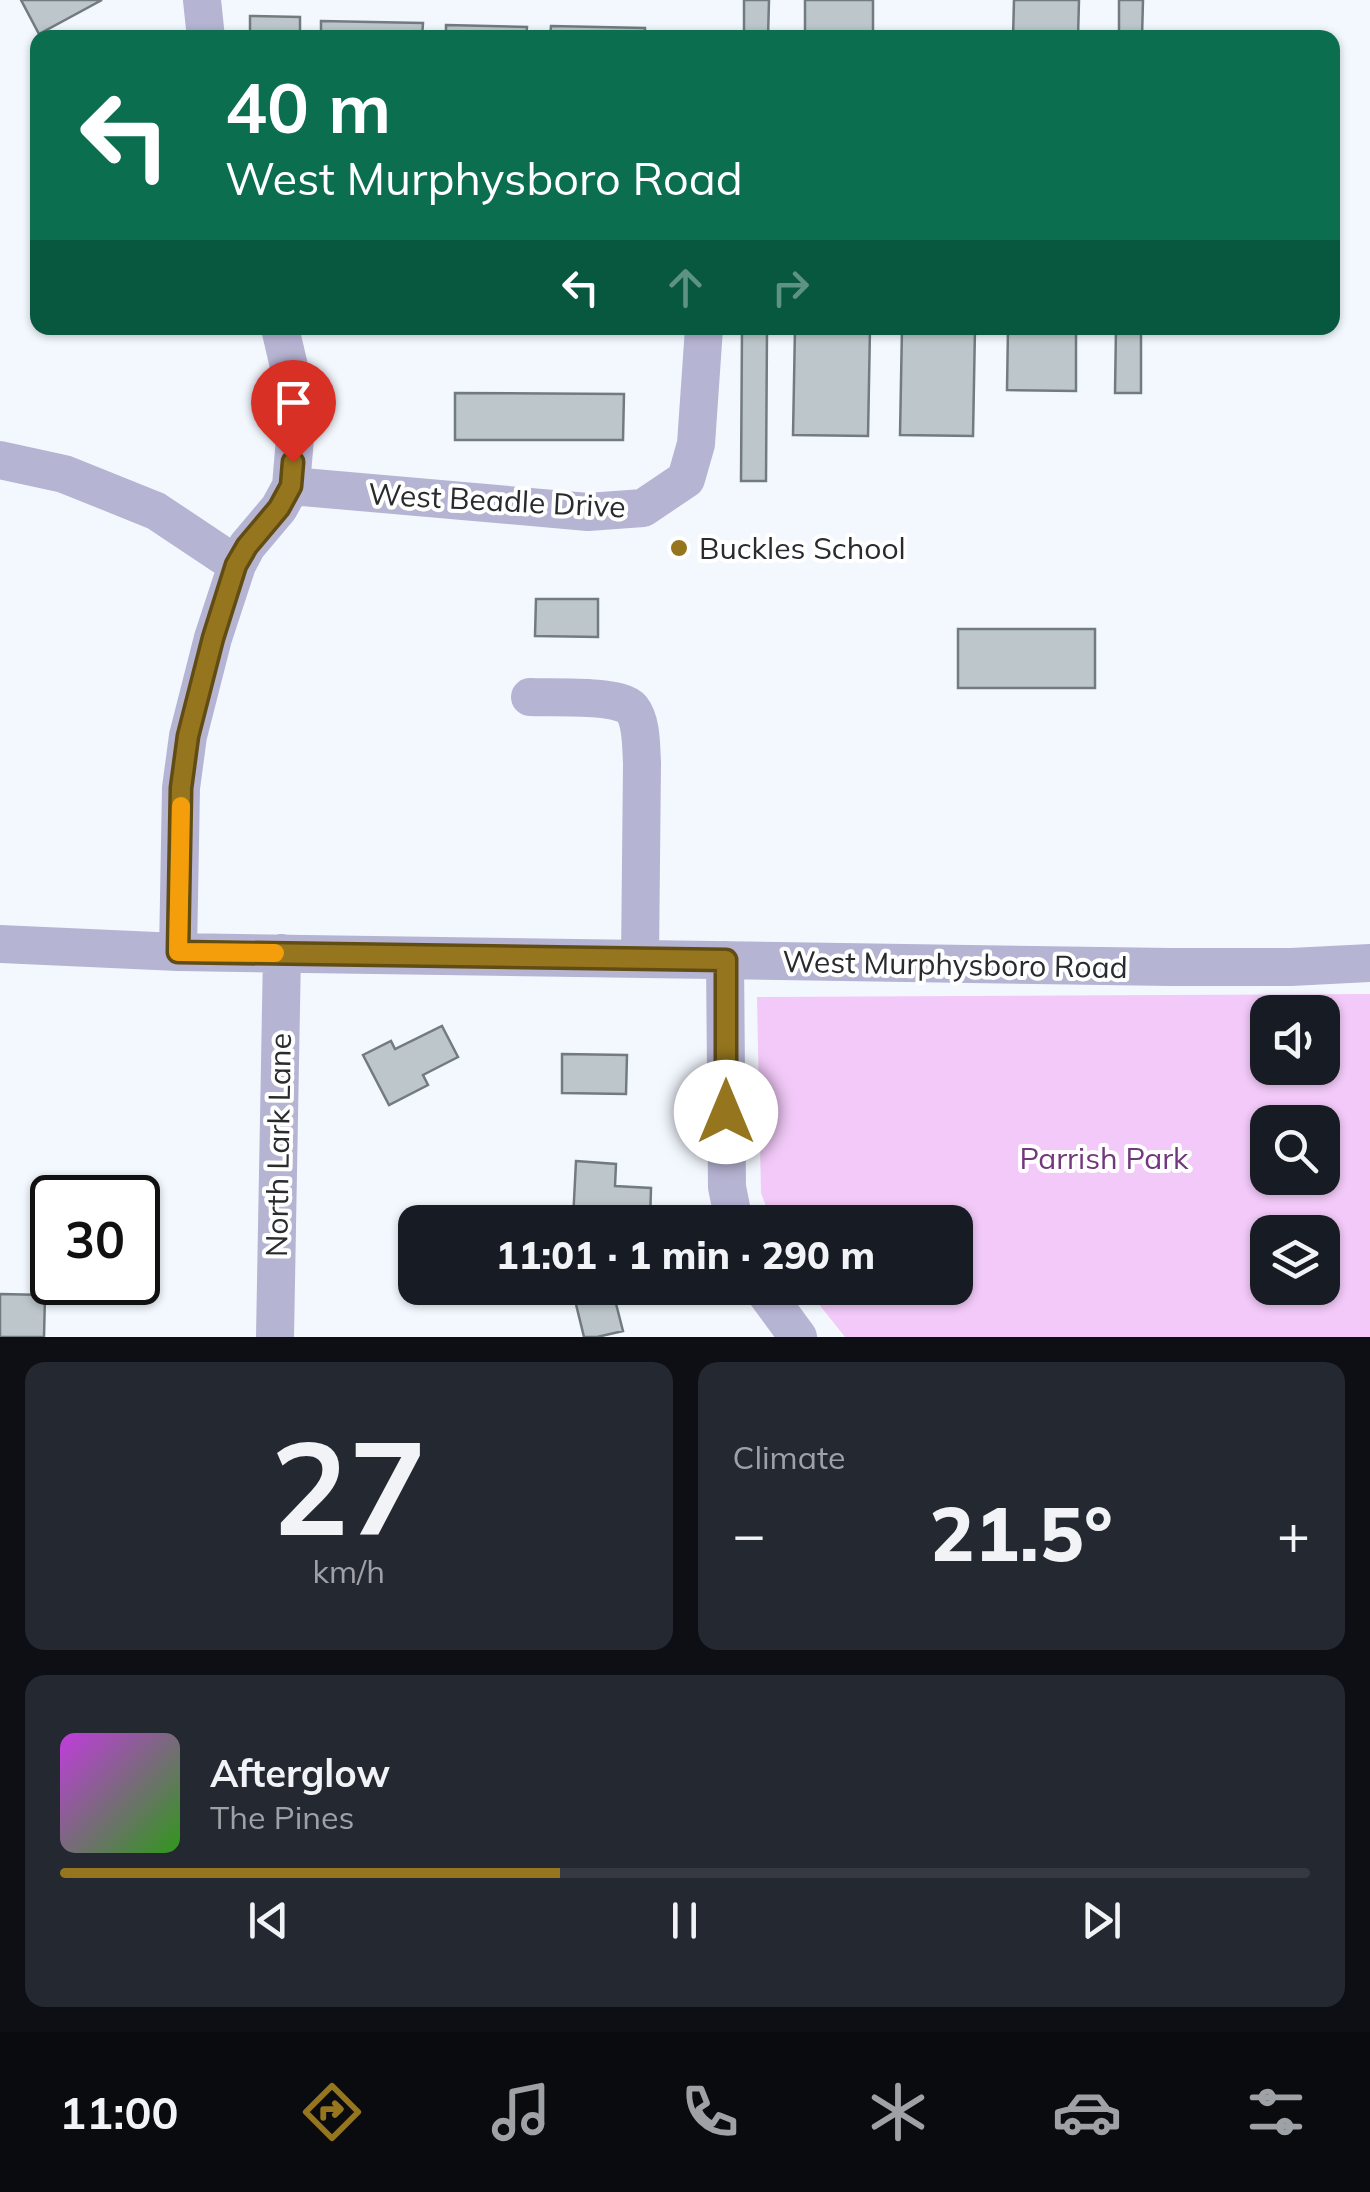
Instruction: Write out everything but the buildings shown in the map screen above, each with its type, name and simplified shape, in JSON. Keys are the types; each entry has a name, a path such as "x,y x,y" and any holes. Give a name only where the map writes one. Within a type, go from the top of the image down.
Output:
{"street":[{"path":"202,0 205,30"},
{"path":"178,952 181,788 188,736 236,565 291,486 294,388 282,335"},
{"name":"West Beadle Drive","path":"291,486 588,512 643,508 686,479 696,444 704,335"},
{"path":"0,460 64,474 156,511 236,565"},
{"path":"530,697 608,700 632,708 642,763 640,959"},
{"name":"West Murphysboro Road","path":"0,944 178,952 1205,967 1370,963"},
{"name":"North Lark Lane","path":"274,1337 282,953"},
{"path":"726,960 726,1187 730,1205"},
{"path":"774,1305 798,1337"}],"green space":[{"name":"Parrish Park","path":"1370,994 1370,1337 845,1337 820,1305 973,1305 973,1205 766,1205 761,1193 757,997"}],"slow traffic":[{"path":"181,806 178,952 275,953"}],"place":[{"name":"Buckles School","path":"679,548"}],"route":[{"path":"293,462 291,486 279,508 236,565 188,736 181,788 178,952 726,960 726,1112"}]}
